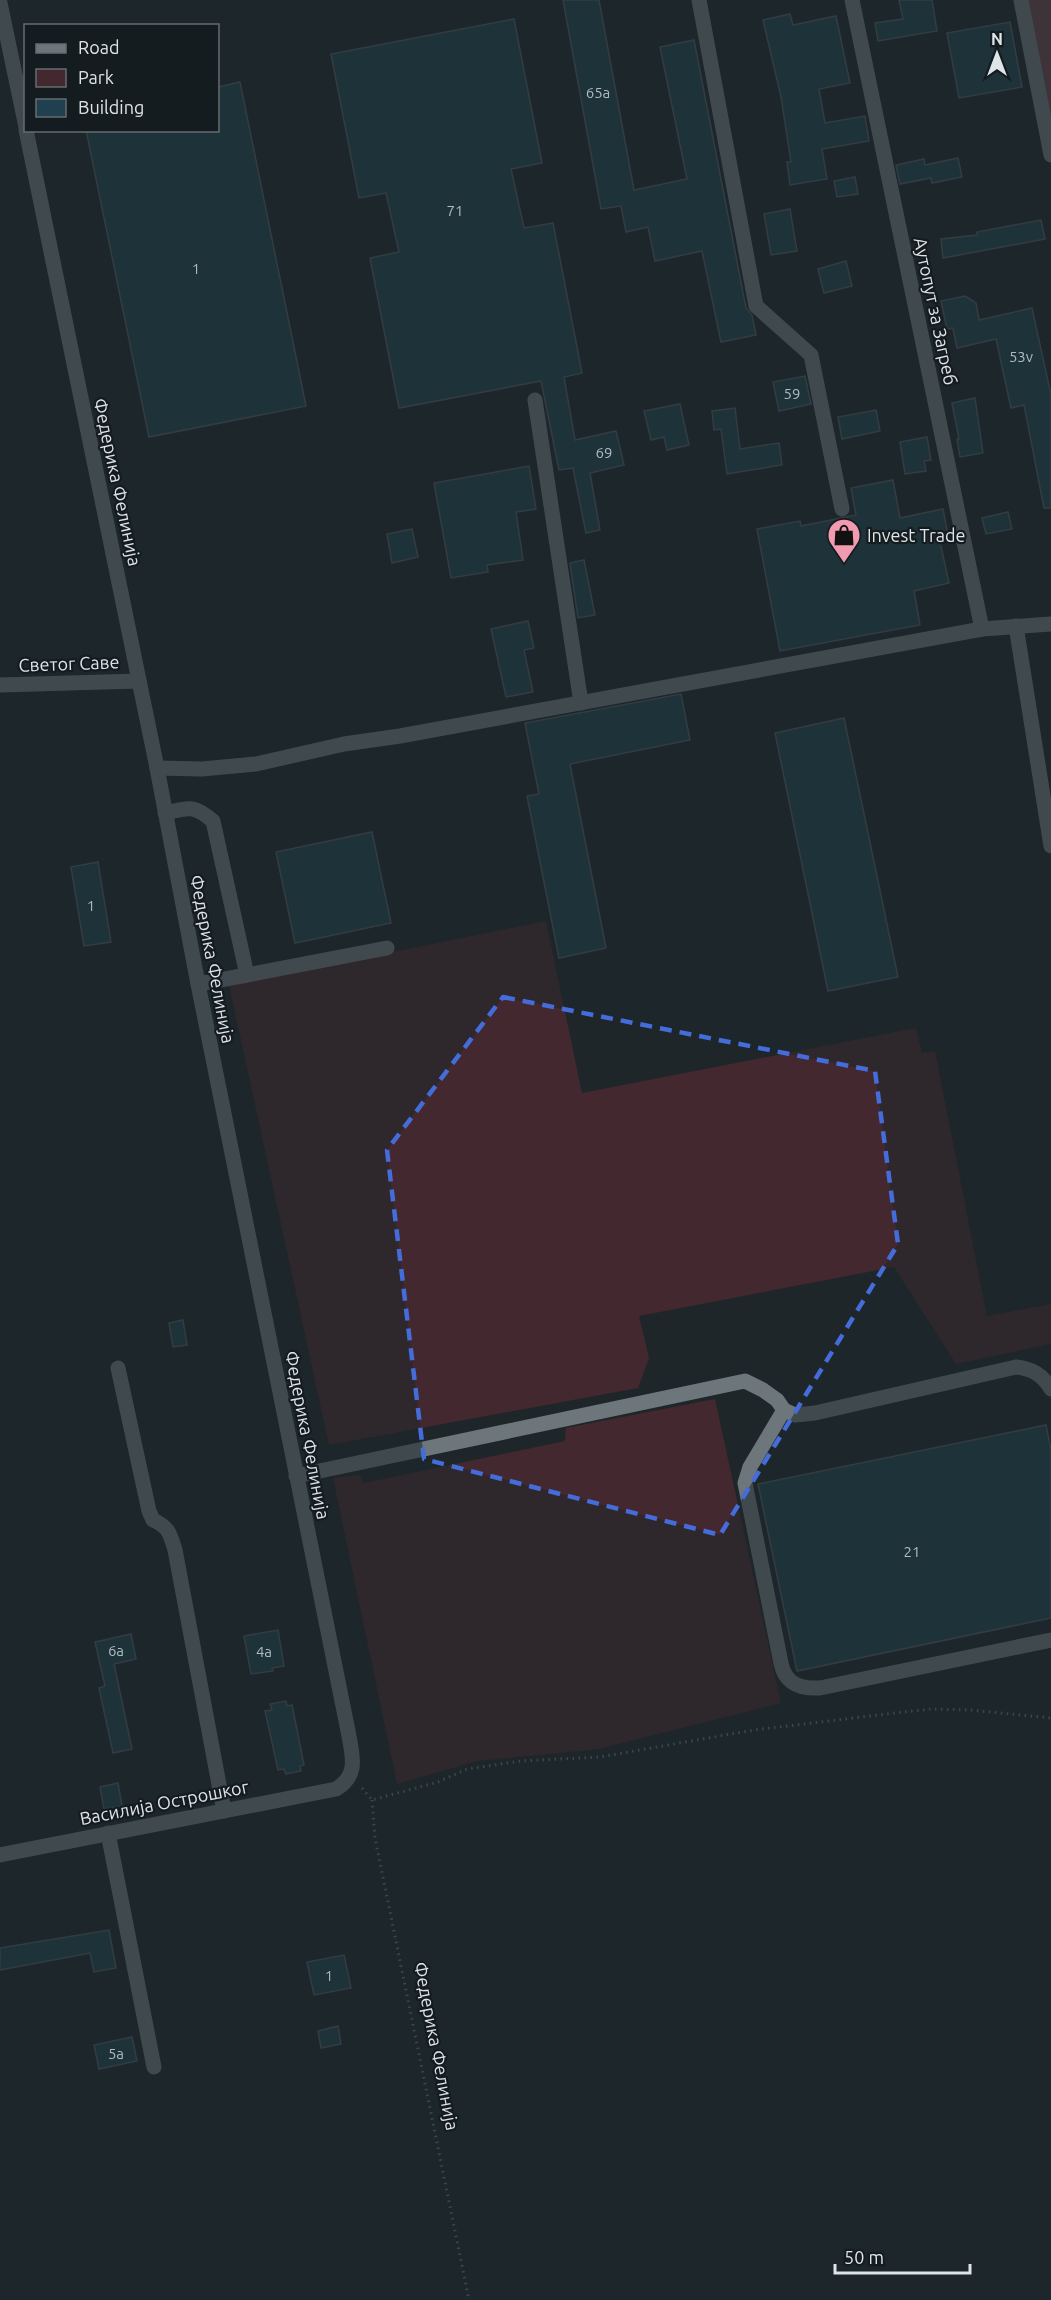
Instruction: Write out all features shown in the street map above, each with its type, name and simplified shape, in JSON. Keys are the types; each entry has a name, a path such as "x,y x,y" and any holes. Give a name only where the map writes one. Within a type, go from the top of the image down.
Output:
{"street":[{"path":"699,0 756,306 811,356 842,509"},
{"name":"Аутопут за Загреб","path":"852,0 982,629"},
{"path":"1021,0 1051,155"},
{"name":"Федерика Фелинија","path":"0,3 24,119"},
{"name":"Федерика Фелинија","path":"27,132 157,768 296,1476 350,1736 353,1762 351,1776"},
{"path":"534,400 582,703"},
{"path":"157,768 202,769 256,764 344,744 400,736 982,629 1051,624"},
{"path":"1016,626 1051,846"},
{"name":"Светог Саве","path":"0,685 139,681"},
{"path":"165,813 190,808 201,811 213,821 247,975"},
{"path":"198,984 387,948"},
{"path":"296,1476 745,1380 777,1400 784,1410 795,1415 815,1413 1016,1367 1030,1369 1045,1379 1051,1389"},
{"path":"118,1368 149,1511 153,1520 164,1525 171,1535 175,1550 224,1811"},
{"path":"784,1410 750,1467 745,1483 783,1675 790,1683 801,1687 820,1688 1051,1640"},
{"name":"Василија Острошког","path":"0,1856 336,1789 345,1784 351,1776"},
{"path":"108,1833 154,2067"}],"path":[{"path":"351,1776 372,1800 438,1782 467,1769 521,1761 600,1757 754,1730 932,1709 970,1710 1051,1718"},
{"name":"Федерика Фелинија","path":"372,1800 375,1838 469,2300"}],"highlighted area":[{"path":"503,997 875,1071 898,1244 720,1535 424,1459 387,1150"}],"green space":[{"path":"546,921 582,1093 916,1028 922,1053 935,1051 987,1316 1051,1304 1051,1344 956,1364 894,1267 639,1316 649,1358 638,1388 329,1445 229,985"},
{"path":"715,1399 781,1703 599,1749 477,1761 397,1784 333,1478 359,1475 364,1483 565,1441 566,1428"}],"shaded area":[{"path":"1021,0 1051,0 1051,144"}],"building":[{"path":"563,0 599,0 634,190 687,179 660,47 694,40 746,308 752,315 756,335 721,342 702,251 655,261 648,227 626,232 621,206 601,209"},
{"path":"899,0 932,0 937,31 878,41 875,23 903,19"},
{"path":"790,14 793,25 836,16 850,83 819,89 825,123 865,116 869,141 822,149 827,179 790,185 787,162 791,162 781,97 763,20"},
{"path":"514,19 542,163 511,169 524,228 553,223 582,373 564,377 575,440 616,431 624,465 590,473 600,530 586,533 573,468 559,470 541,381 399,408 370,258 399,252 386,193 359,198 331,54"},
{"path":"1010,22 1022,87 959,98 947,33"},
{"path":"240,82 306,406 149,437 86,132 219,132 219,87"},
{"path":"958,158 962,177 932,183 931,178 900,184 896,165 924,159 925,165"},
{"path":"855,177 858,194 837,197 834,181"},
{"path":"790,209 797,251 771,255 764,214"},
{"path":"1041,220 1045,239 943,258 941,239 977,235 977,232"},
{"path":"846,261 852,286 824,293 818,269"},
{"path":"965,296 976,303 979,320 1032,308 1051,395 1051,508 1044,508 1024,405 1011,408 996,339 957,348 953,328 947,329 941,301"},
{"path":"805,376 811,404 779,411 773,382"},
{"path":"975,398 983,453 960,457 952,403"},
{"path":"680,404 689,445 667,450 664,437 651,440 644,411"},
{"path":"735,408 740,449 779,443 782,465 727,474 721,429 714,430 712,411"},
{"path":"876,410 880,431 842,439 838,417"},
{"path":"927,437 931,460 924,461 926,471 905,474 900,442"},
{"path":"529,466 536,509 516,512 523,560 487,565 488,572 451,578 434,483"},
{"path":"893,480 900,518 943,509 949,540 940,542 949,583 914,591 920,625 780,651 757,529 800,521 801,526 856,515 851,488"},
{"path":"1008,512 1012,529 986,534 982,518"},
{"path":"412,529 418,557 392,563 387,534"},
{"path":"584,560 595,615 578,618 570,563"},
{"path":"528,621 534,648 524,650 533,692 506,697 491,629"},
{"path":"681,694 690,740 570,764 606,948 559,958 527,796 539,794 525,723"},
{"path":"844,718 898,977 828,991 775,733"},
{"path":"372,832 391,923 295,943 276,852"},
{"path":"98,862 111,942 84,946 71,867"},
{"path":"183,1320 187,1345 173,1347 169,1323"},
{"path":"1046,1425 1051,1450 1051,1618 797,1671 758,1484"},
{"path":"278,1630 284,1666 272,1668 273,1671 251,1674 244,1636"},
{"path":"131,1634 136,1659 114,1664 132,1749 113,1753 99,1688 105,1686 95,1642"},
{"path":"286,1701 287,1706 292,1705 304,1765 300,1766 301,1771 286,1774 284,1769 278,1770 265,1711 272,1710 270,1704"},
{"path":"118,1783 122,1806 104,1809 100,1787"},
{"path":"109,1930 116,1968 94,1972 90,1953 0,1970 0,1948"},
{"path":"344,1955 351,1988 314,1995 307,1962"},
{"path":"338,2026 341,2044 321,2048 318,2031"},
{"path":"132,2037 137,2061 99,2069 94,2045"}],"place":[{"name":"Invest Trade","path":"844,564"}]}
